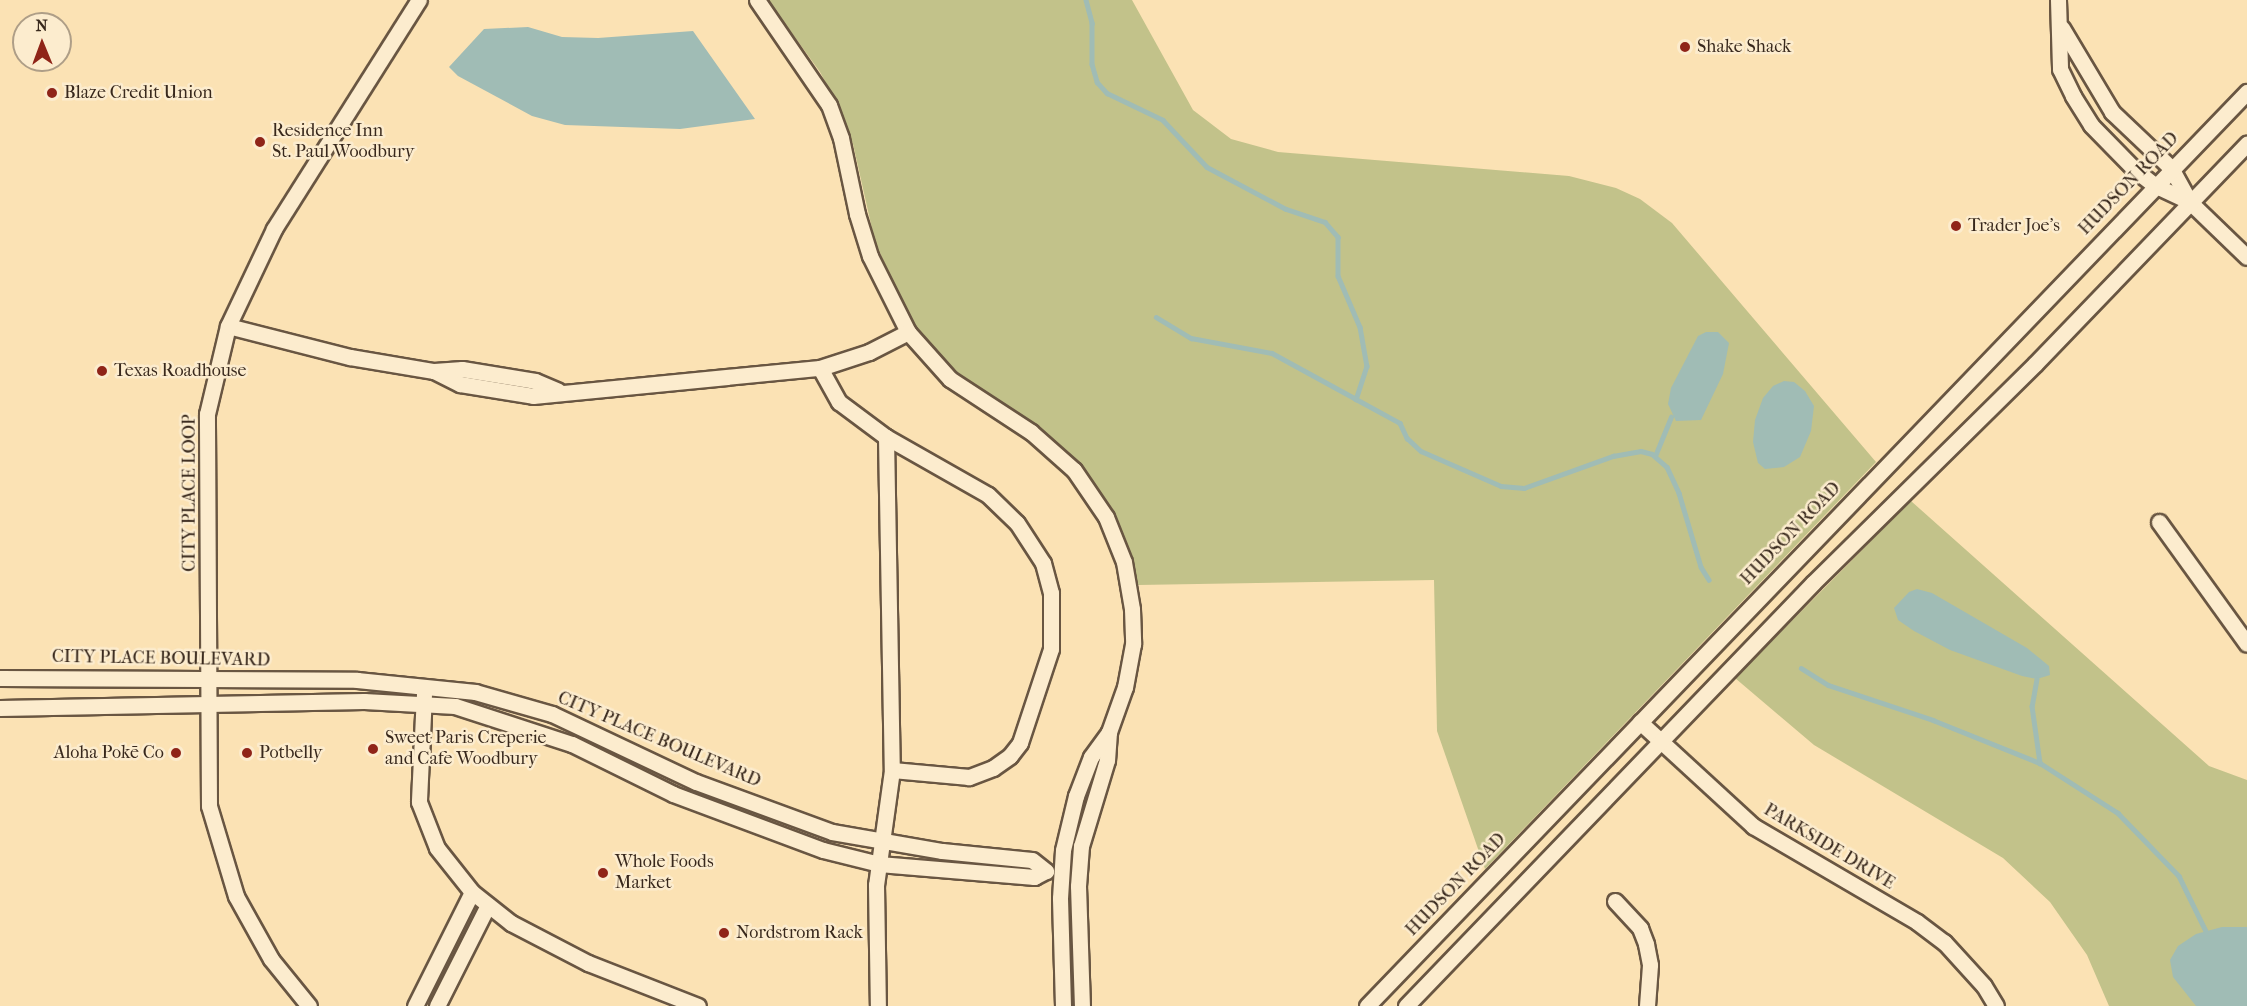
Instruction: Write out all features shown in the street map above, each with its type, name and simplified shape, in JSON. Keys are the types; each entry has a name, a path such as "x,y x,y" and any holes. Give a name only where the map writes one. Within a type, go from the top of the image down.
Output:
{"street":[{"name":"CITY PLACE LOOP","path":"309,1006 271,959 236,896 209,806 207,414 228,326 274,229 419,0"},
{"path":"758,0 829,105 841,138 857,214 870,256 908,332 957,386 1031,432 1061,457 1086,485 1106,517 1124,562 1133,626 1128,675 1109,732 1107,760 1081,846 1079,874 1082,1006"},
{"path":"2058,0 2062,28 2060,69 2091,125 2154,185 2190,202"},
{"path":"2062,28 2112,112 2171,168 2190,202 2247,257"},
{"name":"HUDSON ROAD","path":"1367,1006 2154,185 2247,92"},
{"path":"1406,1006 1813,583 2035,364 2247,144"},
{"path":"228,326 350,357 434,371 462,369 535,381 558,391 820,368 869,352 908,332"},
{"path":"820,368 838,402 886,437 988,495 1017,524 1043,563 1052,593 1051,649 1020,743 1010,756 993,768 969,777 892,770"},
{"path":"878,1006 876,885 892,770 886,437"},
{"path":"2160,522 2247,644"},
{"name":"CITY PLACE BOULEVARD","path":"0,678 95,676 124,681 357,680 425,684 475,692 542,711 696,782 832,832 882,842 1032,860 1054,871"},
{"path":"425,684 418,802 437,848 472,892 511,923 588,963 698,1006"},
{"name":"CITY PLACE BOULEVARD","path":"0,708 423,702 454,706 572,744 682,797 823,850 879,864 1034,877 1054,871"},
{"name":"PARKSIDE DRIVE","path":"1640,722 1753,826 1917,922 1944,942 1984,986 1996,1006"},
{"path":"1063,1006 1054,871 1076,796 1091,758 1109,732"},
{"path":"1054,871 1079,874"},
{"path":"415,1006 472,892"},
{"path":"1615,901 1640,928 1646,944 1650,965 1647,1006"},
{"path":"437,1006 488,905"}],"green space":[{"path":"768,0 1132,0 1193,110 1231,139 1278,152 1569,176 1616,188 1640,199 1672,223 1876,462 1485,869 1437,731 1434,580 1138,585 1116,518 1085,469 1040,427 962,378 913,325 875,242 853,144 838,105 820,72"},
{"path":"1911,501 2209,766 2247,780 2247,1006 2109,1006 2087,955 2050,902 2003,858 1814,745 1735,678"}],"water":[{"path":"528,27 562,37 598,38 693,31 755,119 680,129 565,125 532,116 458,76 449,67 484,29"},
{"path":"1706,332 1718,332 1729,343 1723,374 1701,420 1676,421 1668,404 1671,388 1698,336"},
{"path":"1784,381 1794,382 1805,391 1814,406 1811,431 1800,457 1784,467 1765,469 1758,463 1753,442 1755,420 1763,398 1773,386"},
{"path":"1917,589 1932,593 2027,648 2049,666 2050,675 2037,679 2022,676 1950,650 1914,631 1898,620 1894,608 1909,592"},
{"path":"2222,927 2247,927 2247,1006 2196,1006 2173,977 2170,960 2178,946 2196,934"}],"waterway":[{"path":"1086,0 1092,23 1092,64 1097,82 1107,93 1163,120 1207,167 1286,209 1325,222 1338,237 1338,276 1360,327 1367,366 1356,399 1400,423 1407,438 1421,451 1501,486 1524,488 1613,456 1641,451 1652,454 1667,467 1679,493 1701,567 1709,580"},
{"path":"1156,317 1191,338 1272,353 1356,399"},
{"path":"1655,456 1671,417"},
{"path":"1801,668 1828,685 1933,720 2040,763 2118,813 2179,876 2206,931"},
{"path":"2037,679 2032,706 2040,763"}],"place":[{"name":"Shake Shack","path":"1685,47"},
{"name":"Blaze Credit Union","path":"52,93"},
{"name":"Residence Inn St. Paul Woodbury","path":"260,142"},
{"name":"Trader Joe's","path":"1956,226"},
{"name":"Texas Roadhouse","path":"102,371"},
{"name":"Sweet Paris Creperie and Cafe Woodbury","path":"373,749"},
{"name":"Aloha Pokē Co","path":"176,753"},
{"name":"Potbelly","path":"247,753"},
{"name":"Whole Foods Market","path":"603,873"},
{"name":"Nordstrom Rack","path":"724,933"}]}
